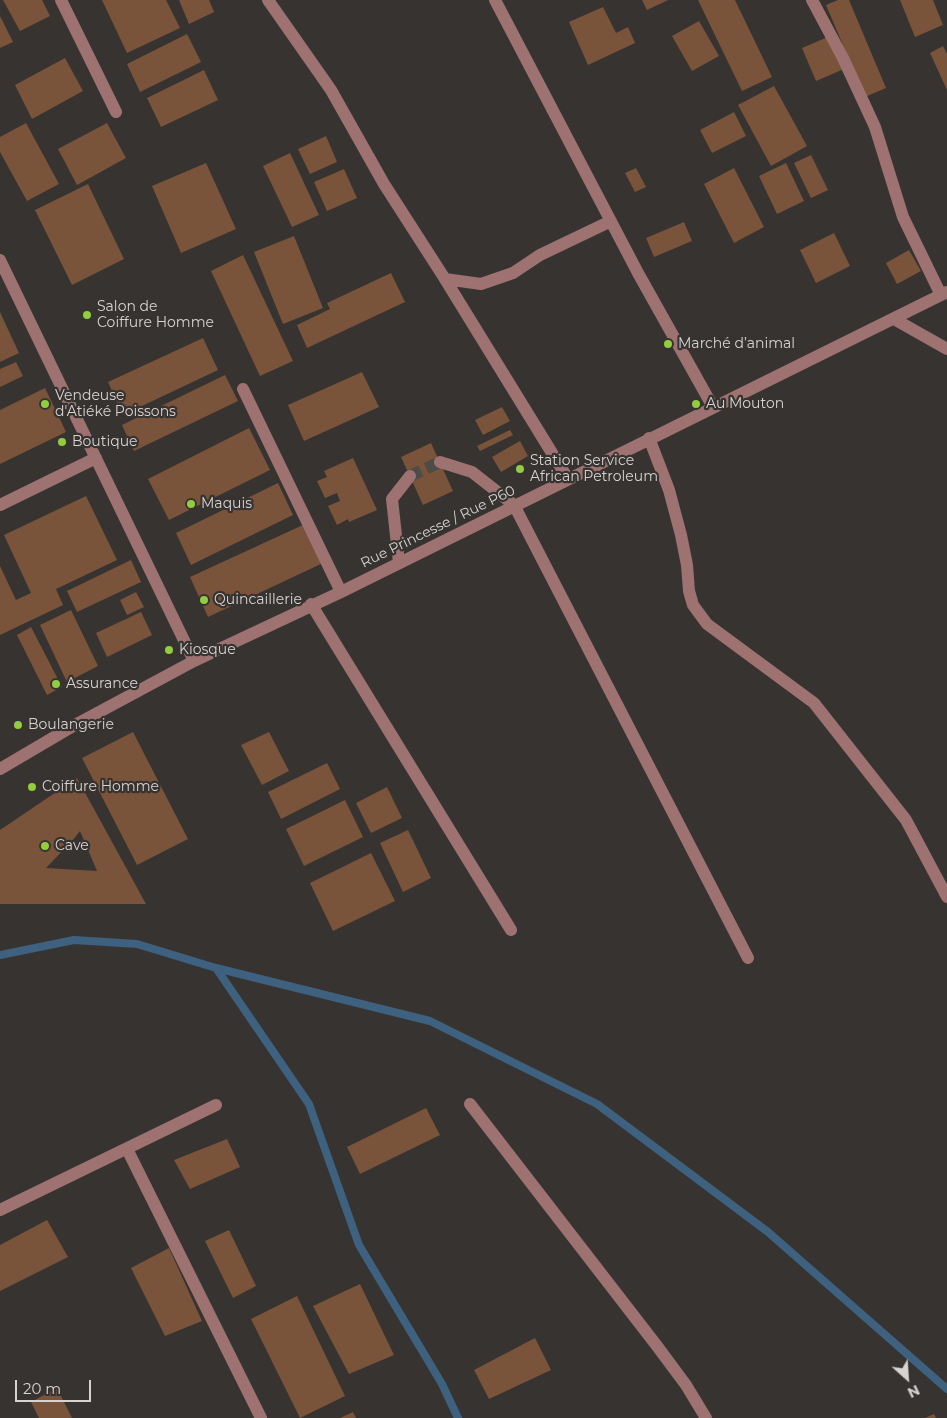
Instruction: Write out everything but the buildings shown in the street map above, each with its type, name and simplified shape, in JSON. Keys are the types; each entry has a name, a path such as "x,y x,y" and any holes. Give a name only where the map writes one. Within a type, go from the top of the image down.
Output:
{"street":[{"path":"61,0 116,112"},
{"path":"268,0 330,90 380,176 568,479"},
{"path":"495,0 611,220 713,407"},
{"path":"812,0 843,58 875,127 903,217 944,294"},
{"path":"445,279 481,284 513,273 540,256 611,220"},
{"path":"0,260 194,661"},
{"name":"Rue Princesse / Rue P60","path":"0,769 72,726 194,661 340,592 944,294"},
{"path":"894,318 947,350"},
{"path":"243,389 340,592"},
{"path":"649,438 669,490 681,535 687,565 689,591 693,604 708,624 814,703 906,820 947,897"},
{"path":"0,505 96,458"},
{"path":"440,462 472,472 514,505 748,958"},
{"path":"398,563 392,499 410,476"},
{"path":"312,604 510,930"},
{"path":"470,1104 686,1384 706,1418"},
{"path":"0,1210 216,1105"},
{"path":"127,1148 261,1418"}],"waterway":[{"path":"0,955 74,940 137,944 216,968 309,1104 359,1245 442,1384 458,1418"},
{"path":"216,968 430,1021 597,1104 768,1232 947,1389"}],"tunnel":[{"path":"410,476 440,462"}],"place":[{"name":"Salon de Coiffure Homme","path":"87,315"},
{"name":"Marché d’animal","path":"668,344"},
{"name":"Vendeuse d'Atiéké Poissons","path":"45,404"},
{"name":"Au Mouton","path":"696,404"},
{"name":"Boutique","path":"62,442"},
{"name":"Station Service African Petroleum","path":"520,469"},
{"name":"Maquis","path":"191,504"},
{"name":"Quincaillerie","path":"204,600"},
{"name":"Kiosque","path":"169,650"},
{"name":"Assurance","path":"56,684"},
{"name":"Boulangerie","path":"18,725"},
{"name":"Coiffure Homme","path":"32,787"},
{"name":"Cave","path":"45,846"}]}
